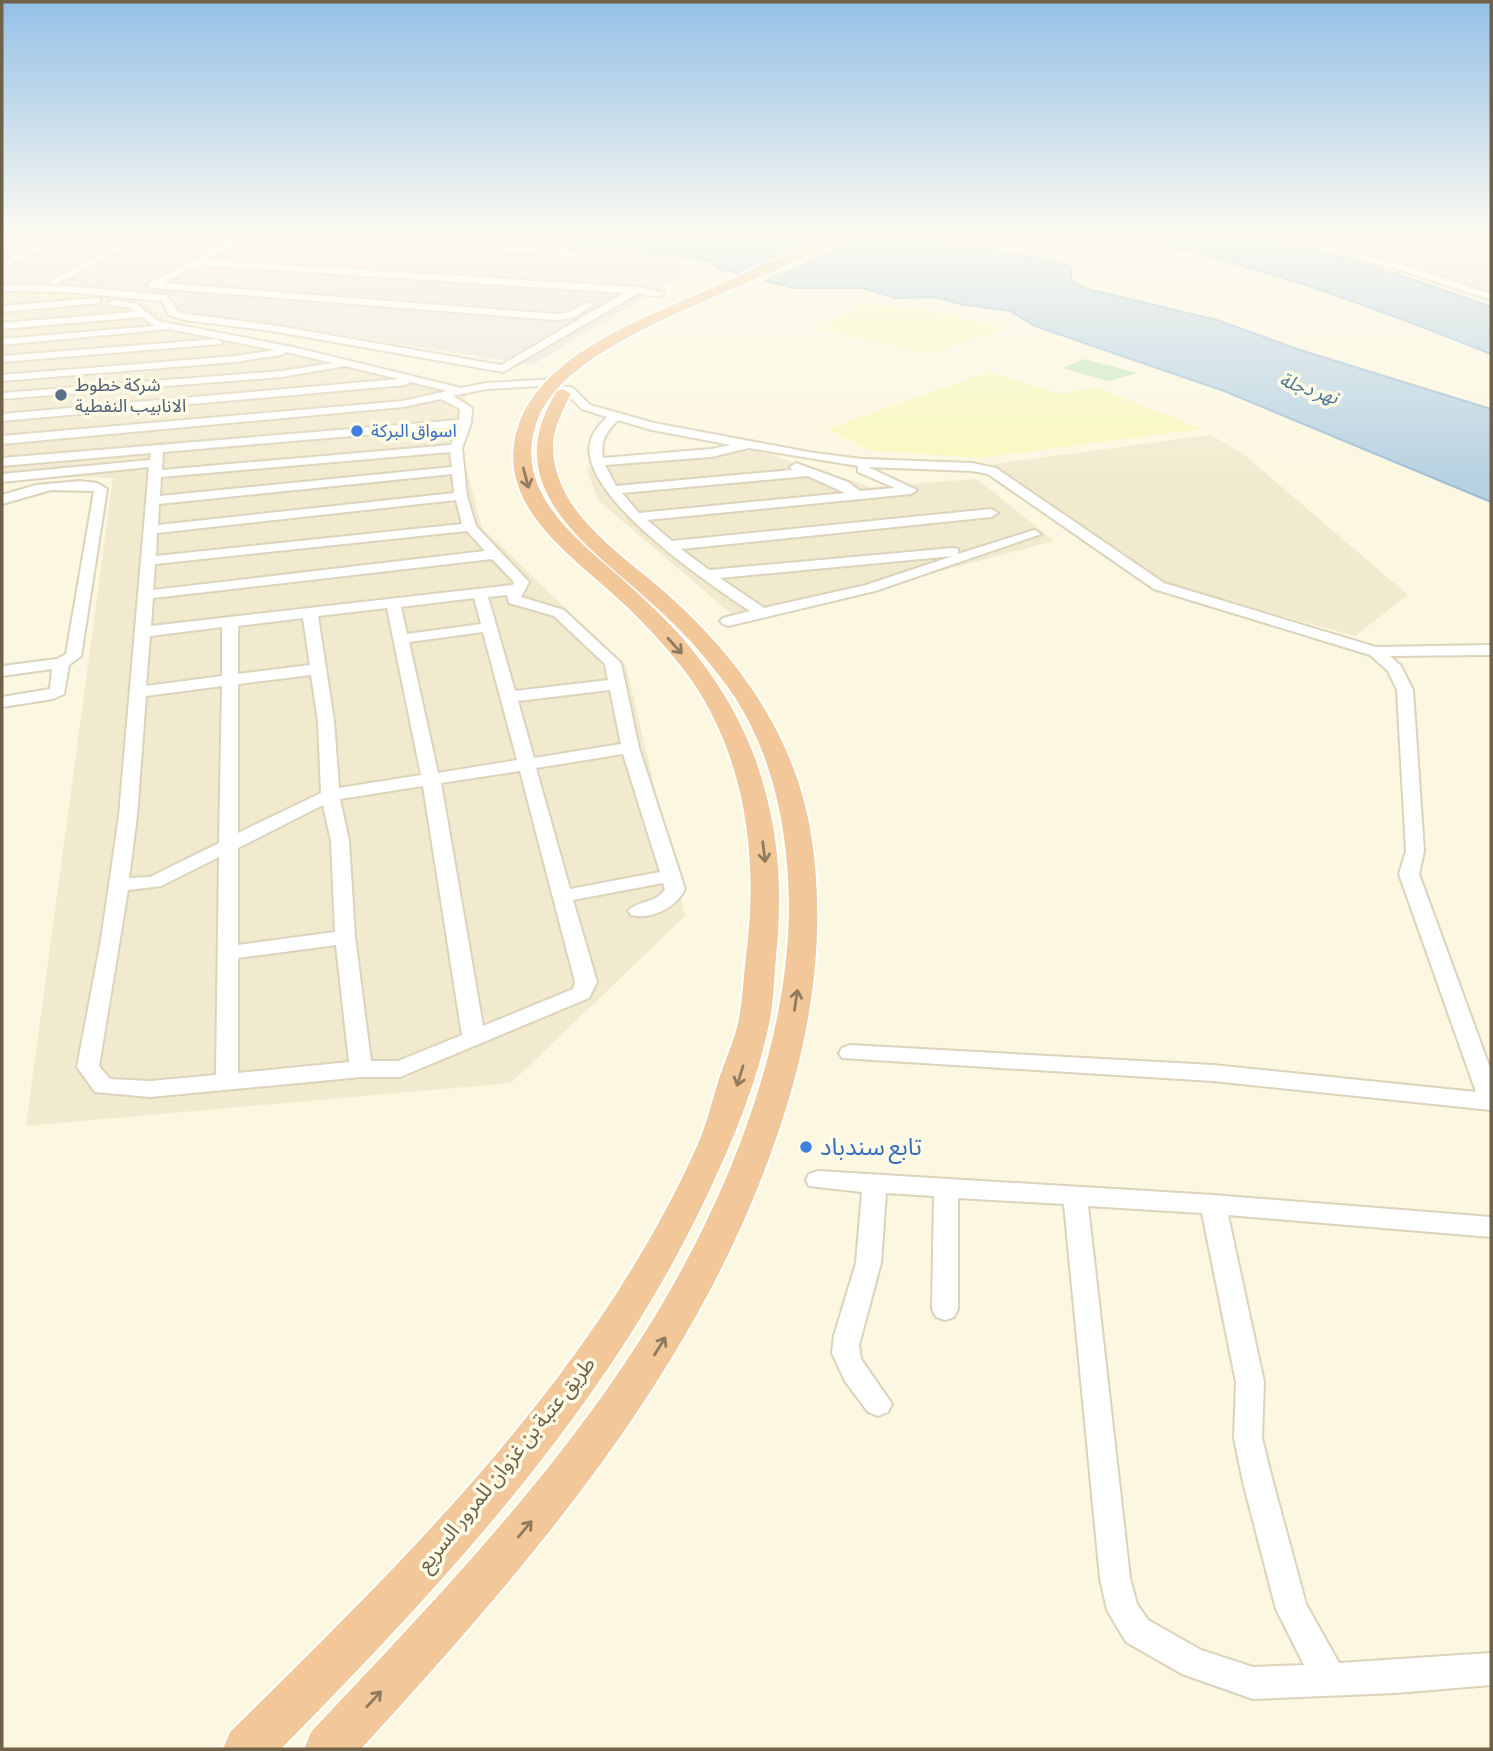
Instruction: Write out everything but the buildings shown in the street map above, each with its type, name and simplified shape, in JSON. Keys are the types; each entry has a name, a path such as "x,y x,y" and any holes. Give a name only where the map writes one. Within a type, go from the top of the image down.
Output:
{"highway":[{"name":"طريق عتبة بن غزوان للمرور السريع","path":"247,1749 419,1573 516,1460 594,1356 653,1266 697,1186 728,1113 749,1045 765,950 767,888 761,832 743,762 720,708 688,661 626,594 568,542 533,499 523,470 522,442 533,413 593,352 660,318"},
{"name":"طريق عتبة بن غزوان للمرور السريع","path":"328,1749 437,1633 536,1517 615,1413 678,1317 718,1243 748,1173 778,1083 796,1000 803,936 802,877 796,824 778,760 756,713 712,653 667,605 588,533 559,498 547,472 544,442 567,381 647,332 677,318"}],"street":[{"path":"2,326 99,318"},
{"path":"148,318 155,323 293,350 457,390"},
{"path":"190,318 272,328 503,369 591,318"},
{"path":"2,342 178,327"},
{"path":"2,359 245,340"},
{"path":"2,378 235,359 293,350"},
{"path":"2,396 282,374 351,363"},
{"path":"2,418 416,381"},
{"path":"2,440 425,401 457,390 504,384 567,381 586,407 652,425 746,445 839,461 972,467 992,471 1159,586 1375,652 1491,650"},
{"path":"444,396 466,408 465,423 456,448 461,496 470,527 522,582 513,600 559,613 613,663 630,748 675,889 672,898 660,905 638,911"},
{"path":"419,427 429,415 425,401"},
{"path":"615,416 594,447 598,462 613,490 635,517 668,546 762,613"},
{"path":"242,442 243,419"},
{"path":"2,478 156,462 242,442 465,423"},
{"path":"598,462 746,445 843,485 858,496"},
{"path":"2,462 156,462 456,448"},
{"path":"635,517 911,490 839,461"},
{"path":"156,462 128,816 88,1067 103,1086 150,1089 361,1069 400,1069 582,993 586,982 480,593"},
{"path":"153,501 458,470"},
{"path":"613,490 808,472"},
{"path":"2,500 28,490 89,485 101,489 93,522 92,546 73,656 61,663 2,671"},
{"path":"666,486 679,513"},
{"path":"150,530 461,496"},
{"path":"668,546 991,513"},
{"path":"148,561 470,527"},
{"path":"728,621 870,588 1034,534"},
{"path":"706,575 828,566 998,547"},
{"path":"145,595 496,554"},
{"path":"142,632 518,589"},
{"path":"393,603 431,779 474,1039"},
{"path":"310,612 326,721 330,795 340,841 345,937 361,1069"},
{"path":"227,1080 230,622"},
{"path":"401,639 490,627"},
{"path":"850,1053 1226,1074 1491,1102 1409,874 1415,851 1405,690 1395,669 1375,652"},
{"path":"2,702 58,691 61,663"},
{"path":"138,692 318,669"},
{"path":"509,697 619,684"},
{"path":"118,886 155,882 330,795 630,748"},
{"path":"563,896 671,876"},
{"path":"229,953 345,937"},
{"path":"818,1180 1213,1204 1491,1227"},
{"path":"874,1184 875,1227 866,1278 851,1325 846,1354 878,1404"},
{"path":"945,1309 946,1188"},
{"path":"1075,1196 1115,1578 1123,1610 1138,1631 1193,1663 1253,1683 1491,1669"},
{"path":"1213,1204 1250,1382 1248,1438 1258,1482 1292,1609 1330,1680"}],"shaded area":[{"path":"2,318 167,318 181,326 387,370 464,394 472,422 461,448 482,528 626,666 685,916 511,1083 26,1126 113,478 2,476"},
{"path":"228,318 611,318 532,365"},
{"path":"1084,359 1138,373 1108,381 1063,368"},
{"path":"1211,435 1243,454 1408,595 1355,636 1168,585 994,464"},
{"path":"757,450 870,487 977,479 1054,541 742,623 598,500 586,467"}],"sand":[{"path":"839,318 961,318 1007,329 928,354 822,330"},
{"path":"989,372 1061,394 1096,387 1201,429 978,458 870,450 827,429"}],"water":[{"name":"نهر دجلة","path":"1021,318 1207,318 1300,350 1491,409 1491,502 1224,391 1035,326"},
{"path":"1396,318 1491,318 1491,354"}],"place":[{"name":"شركة خطوط الانابيب النفطية","path":"61,395"},
{"name":"اسواق البركة","path":"357,431"},
{"name":"تابع سندباد","path":"806,1147"}]}
